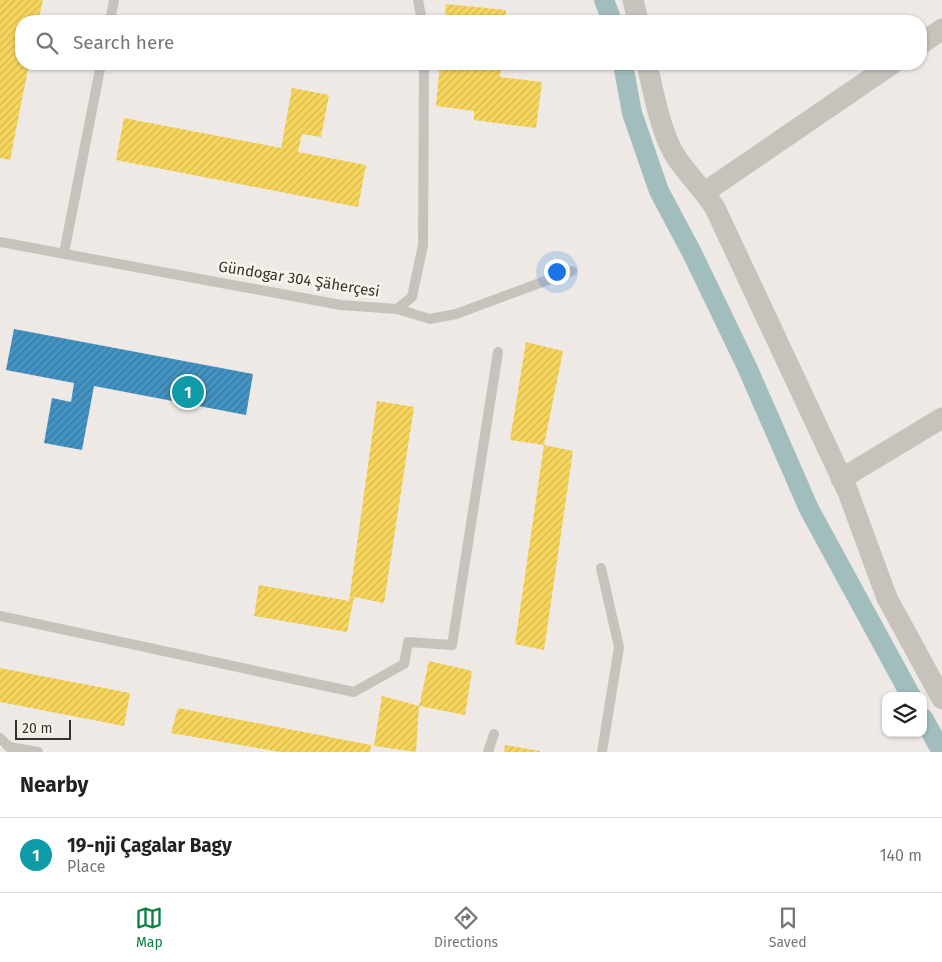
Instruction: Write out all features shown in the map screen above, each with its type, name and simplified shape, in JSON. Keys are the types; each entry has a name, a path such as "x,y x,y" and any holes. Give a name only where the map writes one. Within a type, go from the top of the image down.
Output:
{"street":[{"path":"633,0 637,15"},
{"path":"927,40 942,29"},
{"path":"648,70 656,106 673,152 690,177 705,192 715,208 848,492 887,598 942,699"},
{"path":"705,192 883,70"},
{"path":"841,479 942,418"}],"lane":[{"path":"111,15 114,0"},
{"path":"418,0 421,15"},
{"path":"64,253 101,70"},
{"name":"Gündogar 304 Şäherçesi","path":"0,242 340,305 396,309 412,297 423,245 424,70"},
{"path":"396,309 430,319 456,314 572,271"},
{"path":"0,616 354,692 404,664 408,642 452,645 498,352"},
{"path":"600,568 619,647 602,752"},
{"path":"488,752 494,734"},
{"path":"0,738 8,747 38,752"}],"building: Homes":[{"path":"0,0 43,0 39,15 15,15 15,70 28,70 10,160 0,158"},
{"path":"446,4 506,10 506,15 445,15"},
{"path":"439,70 501,70 500,77 542,82 536,128 474,120 474,111 436,106"},
{"path":"292,88 329,95 321,137 302,134 298,152 366,165 358,207 116,160 124,118 281,148"},
{"path":"526,342 563,351 544,445 510,440"},
{"path":"377,401 414,407 384,603 354,597 347,632 254,616 259,585 349,601"},
{"path":"544,445 573,451 544,650 515,644"},
{"path":"429,661 472,671 465,715 419,706"},
{"path":"0,668 130,693 124,726 0,702"},
{"path":"382,696 419,706 416,752 374,746"},
{"path":"178,708 371,745 370,752 280,752 171,733"},
{"path":"505,745 540,751 540,752 504,752"}],"building: Schools":[{"path":"14,329 253,374 246,415 94,386 82,450 44,443 52,398 71,402 74,383 6,370"}],"waterway":[{"path":"604,0 610,15"},
{"path":"624,70 632,113 659,191 692,253 747,367 809,509 909,692"},
{"path":"927,725 942,752"}],"place":[{"name":"19-nji Çagalar Bagy","path":"188,392"}]}
